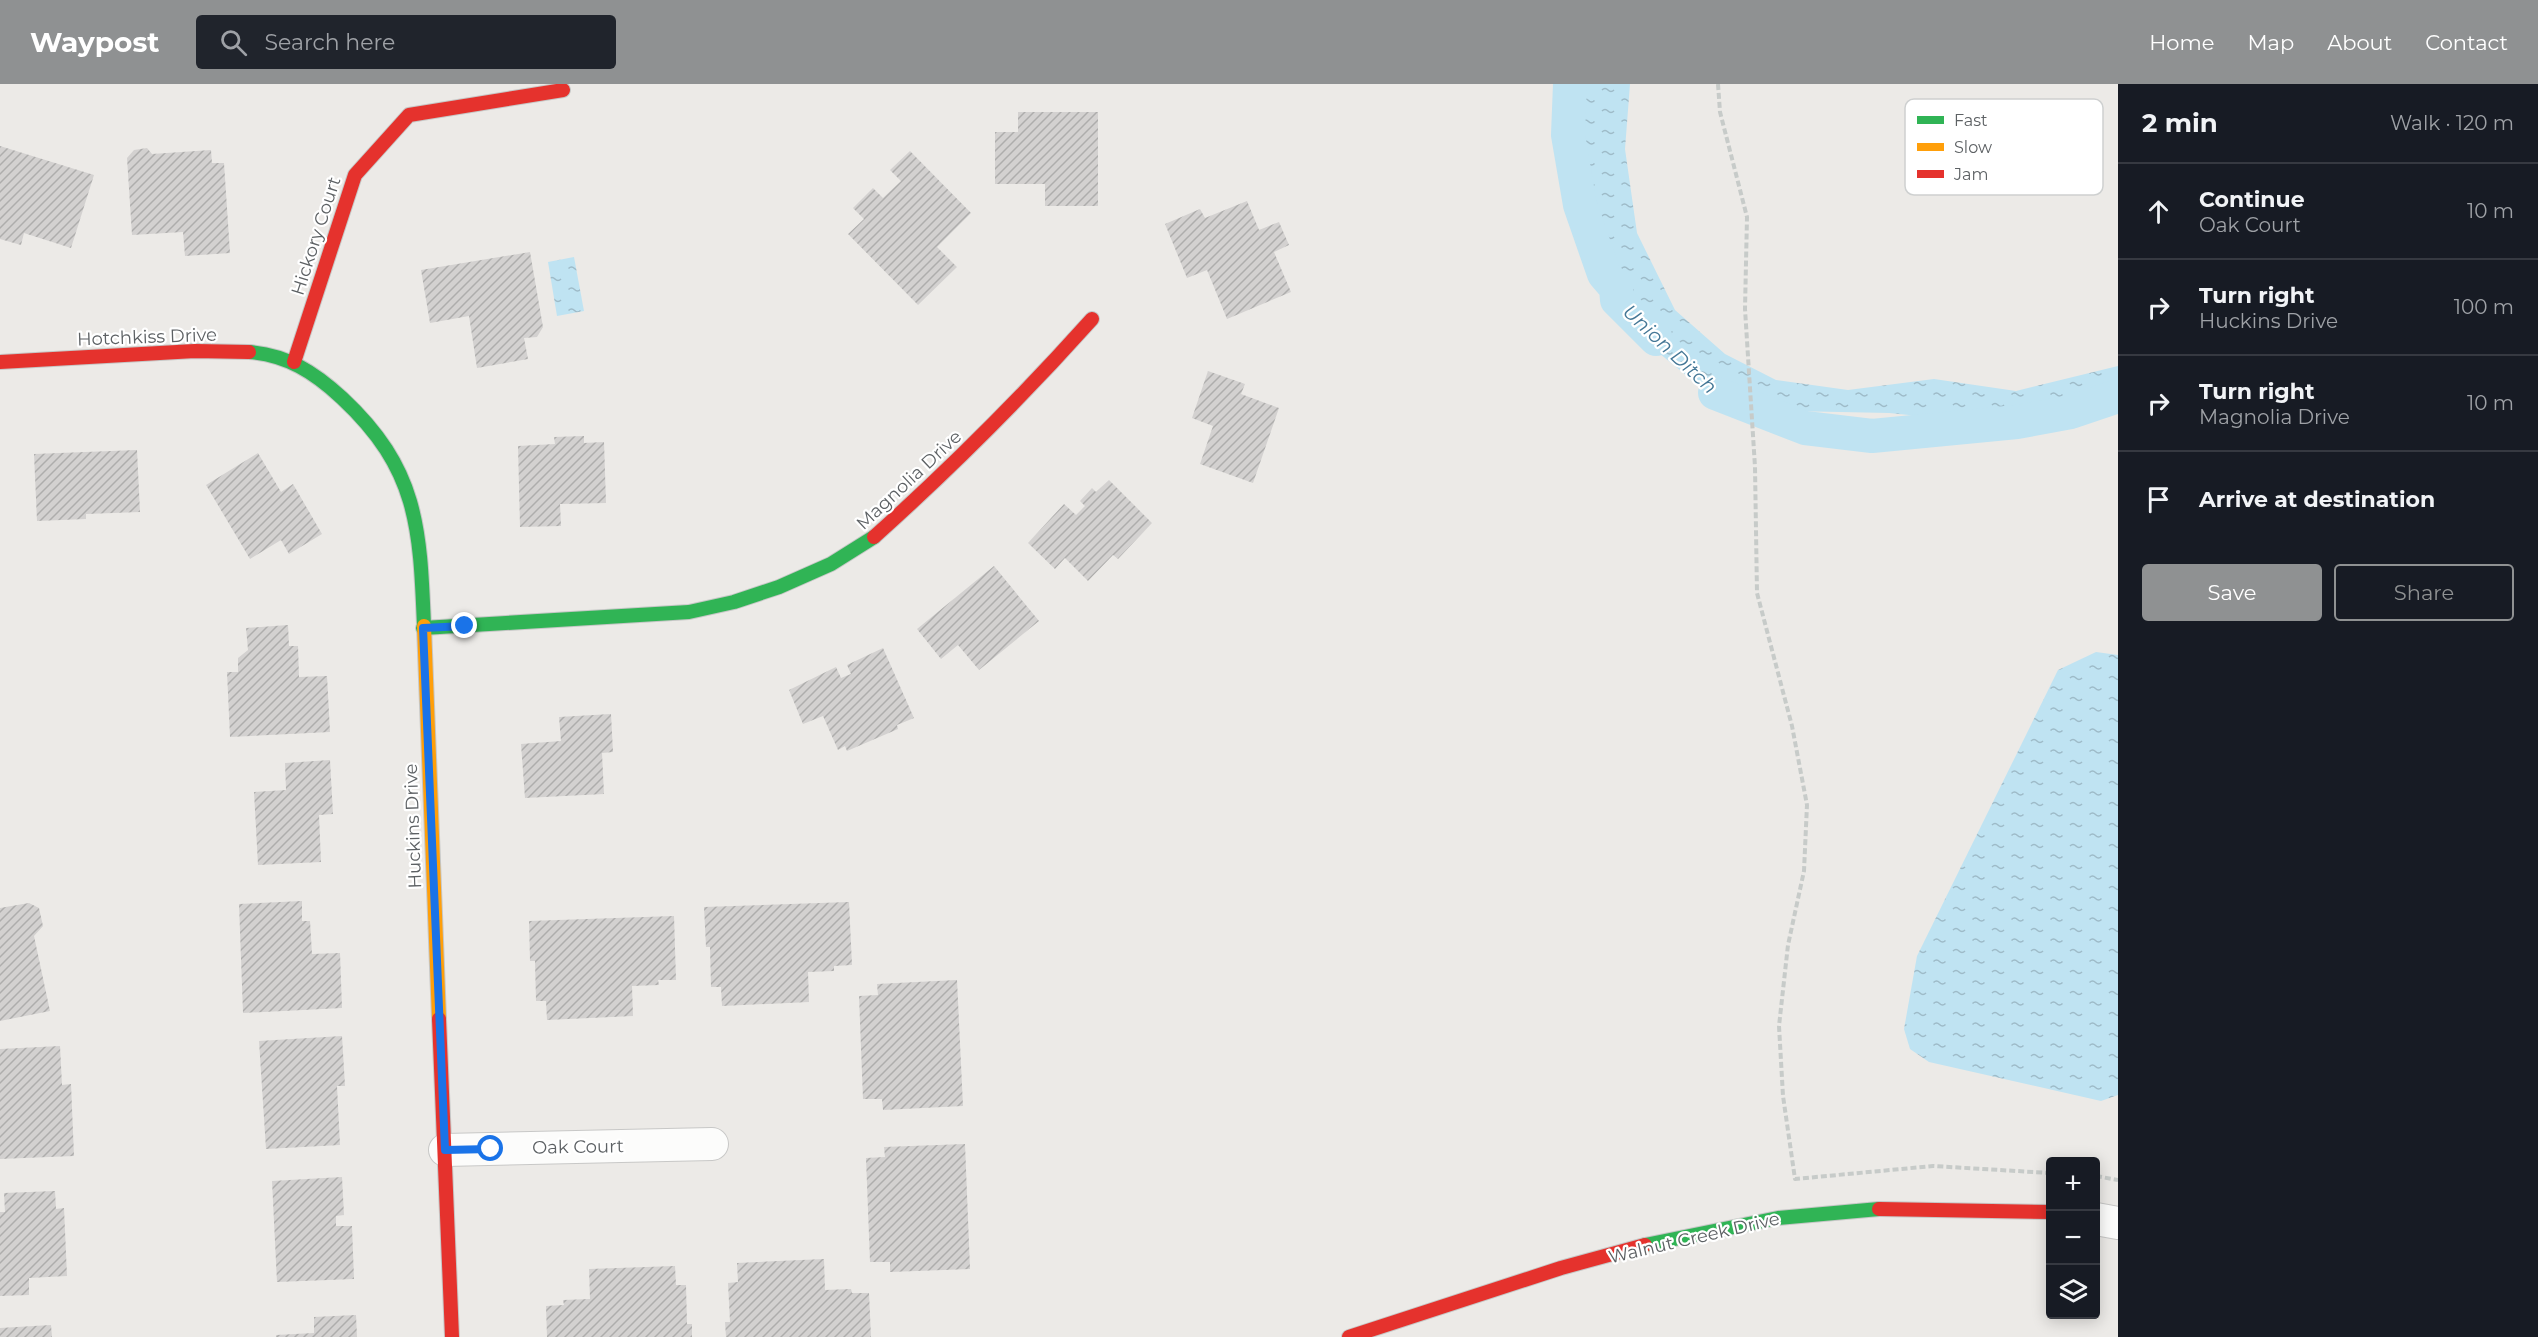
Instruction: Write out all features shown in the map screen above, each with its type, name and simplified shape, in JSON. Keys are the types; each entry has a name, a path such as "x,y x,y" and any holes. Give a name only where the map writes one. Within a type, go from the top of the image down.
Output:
{"street":[{"name":"Hickory Court","path":"294,362 355,175 410,115 563,90"},
{"name":"Magnolia Drive","path":"423,628 689,612 734,602 779,587 831,564 866,544 936,481 1023,394 1092,319"},
{"name":"Hotchkiss Drive","path":"0,362 219,351 260,354 294,362"},
{"name":"Huckins Drive","path":"294,362 324,383 360,414 383,439 405,480 418,529 453,1337"},
{"name":"Oak Court","path":"445,1150 712,1144"},
{"name":"Walnut Creek Drive","path":"1348,1337 1645,1245 1778,1218 1903,1207 2046,1212"},
{"path":"2100,1221 2118,1223"}],"path":[{"path":"1718,84 1720,112 1747,217 1745,309 1755,467 1757,593 1792,726 1807,805 1804,871 1788,945 1779,1026 1783,1096 1795,1179 1934,1166 2046,1173"},
{"path":"2100,1177 2118,1180"}],"water":[{"path":"1578,84 1630,84 1625,149 1637,233 1675,310 1725,354 1776,380 1848,390 1934,379 2016,391 2118,366 2118,404 2052,424 2008,425 1889,413 1742,410 1703,389 1654,349 1626,317 1603,256 1579,166"},
{"path":"574,257 584,311 557,316 548,262"},
{"path":"2096,652 2118,655 2118,1095 2101,1101 1929,1062 1910,1049 1904,1029 1917,956 2058,670"}],"building":[{"path":"1018,112 1098,112 1098,206 1045,206 1045,184 995,184 995,132 1018,132"},
{"path":"0,146 94,175 71,248 24,233 21,245 0,239"},
{"path":"147,148 152,154 211,150 212,163 224,163 230,253 185,256 183,232 132,235 127,158 134,150"},
{"path":"910,151 971,213 937,247 957,267 918,305 848,234 864,219 853,208 873,188 883,198 901,181 890,170"},
{"path":"1247,201 1259,230 1279,222 1289,245 1274,252 1291,292 1227,319 1207,270 1187,278 1165,224 1200,209 1205,218"},
{"path":"530,252 543,327 537,337 524,338 528,359 477,368 469,316 430,323 421,270"},
{"path":"1208,371 1245,384 1241,394 1279,408 1253,483 1200,464 1213,426 1192,418"},
{"path":"584,436 584,443 604,442 606,503 560,504 561,526 520,527 518,446 555,444 554,437"},
{"path":"137,450 140,512 86,514 86,519 37,521 34,454"},
{"path":"258,453 281,492 293,484 322,534 289,554 281,540 250,559 206,485"},
{"path":"1109,480 1152,523 1118,559 1113,555 1088,581 1065,558 1055,569 1028,543 1064,504 1076,515 1085,506 1080,501 1092,488 1096,492"},
{"path":"994,566 1039,621 979,670 958,645 941,659 917,629"},
{"path":"288,625 289,646 298,646 299,677 327,676 330,732 230,737 227,672 238,672 238,658 248,650 246,628"},
{"path":"883,648 914,718 897,725 898,729 847,751 845,746 838,750 823,716 803,724 789,690 836,667 841,678 851,674 847,665"},
{"path":"611,714 613,752 602,753 604,794 525,798 521,744 561,741 559,717"},
{"path":"330,760 333,814 319,815 321,862 258,865 254,792 286,790 285,763"},
{"path":"302,901 302,921 310,921 312,954 340,953 342,1008 243,1013 239,904"},
{"path":"849,902 852,965 834,966 834,971 808,972 809,1002 722,1006 721,987 711,987 710,947 706,947 704,907"},
{"path":"29,903 39,908 43,926 34,936 50,1011 0,1021 0,908"},
{"path":"674,916 676,980 658,980 659,985 632,986 633,1016 547,1020 546,1001 536,1001 535,961 530,961 529,921"},
{"path":"957,980 963,1106 883,1110 882,1099 863,1099 859,996 878,995 877,984"},
{"path":"342,1036 345,1086 337,1086 340,1145 266,1149 259,1041"},
{"path":"60,1046 62,1085 71,1084 74,1156 0,1159 0,1049"},
{"path":"965,1144 970,1269 890,1272 890,1262 870,1262 866,1158 885,1157 884,1147"},
{"path":"342,1177 344,1215 336,1216 336,1226 352,1226 354,1279 277,1282 272,1181"},
{"path":"55,1191 56,1209 64,1208 67,1276 29,1278 29,1295 0,1296 0,1212 5,1212 4,1193"},
{"path":"824,1259 825,1290 851,1289 852,1293 869,1293 871,1337 726,1337 725,1322 730,1322 728,1283 738,1282 737,1263"},
{"path":"675,1266 676,1285 686,1285 687,1324 692,1324 692,1337 547,1337 546,1306 564,1305 563,1300 590,1299 589,1269"},
{"path":"356,1315 357,1337 276,1337 276,1335 314,1333 314,1317"},
{"path":"51,1325 52,1337 0,1337 0,1328"}],"waterway":[{"name":"Union Ditch","path":"1570,84 1568,135 1580,205 1604,274 1616,288 1617,300 1656,339"},
{"name":"Union Ditch","path":"1715,393 1805,428 1872,436 2017,422 2071,412 2118,396"}],"traffic: fast":[{"path":"249,352 288,361 321,380 367,424 386,450 400,475 410,502 416,529 424,626"},
{"path":"423,628 689,612 734,602 779,587 831,564 874,537"},
{"path":"1645,1245 1778,1218 1879,1209"}],"traffic: slow":[{"path":"424,626 439,1019"}],"traffic: jam":[{"path":"294,362 355,175 409,115 563,90"},
{"path":"874,537 986,431 1092,319"},
{"path":"0,362 195,351 249,352"},
{"path":"439,1019 452,1337"},
{"path":"1879,1209 2046,1212"},
{"path":"1349,1337 1561,1268 1645,1245"}],"route":[{"path":"465,626 423,628 445,1150 491,1149"}]}
